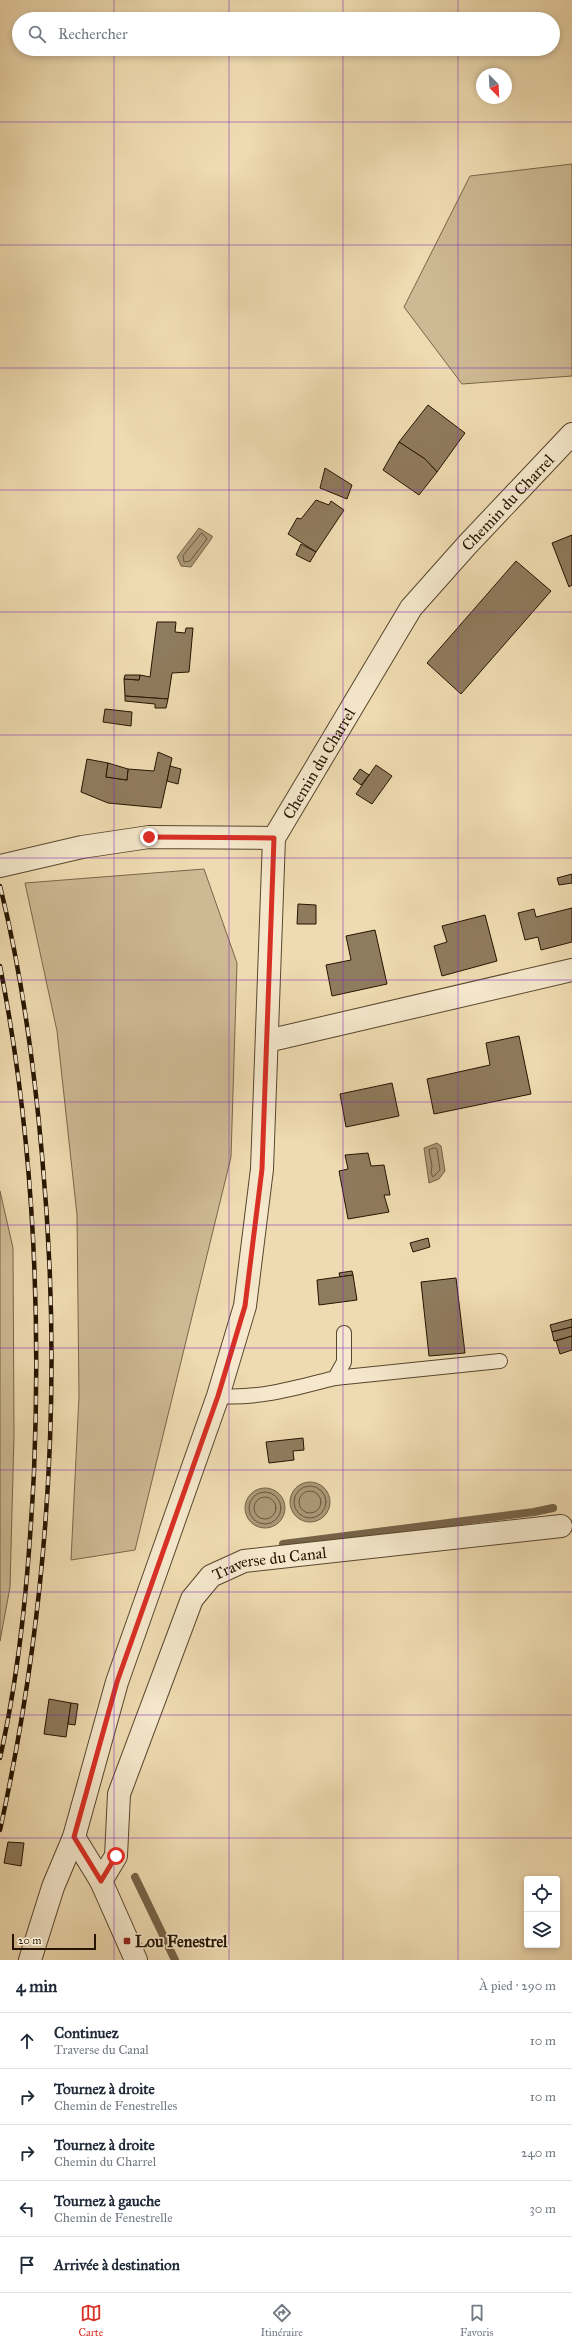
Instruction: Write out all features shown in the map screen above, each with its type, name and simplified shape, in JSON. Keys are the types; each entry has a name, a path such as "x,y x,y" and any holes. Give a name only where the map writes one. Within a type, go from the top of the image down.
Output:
{"street":[{"name":"Chemin du Charrel","path":"30,1960 53,1887 74,1837 117,1682 218,1396 245,1306 262,1169 274,838 411,608 467,545 572,434"},
{"path":"7,865 82,847 149,837 274,838"},
{"path":"267,1041 572,970"},
{"name":"Traverse du Canal","path":"101,1881 116,1856 119,1794 192,1599 211,1576 244,1561 561,1526"},
{"path":"74,1837 101,1881 136,1960"}],"lane":[{"path":"335,1378 344,1362 344,1333"},
{"path":"218,1396 243,1398 277,1392 335,1378 500,1361"}],"shaded area":[{"path":"572,164 572,376 462,384 404,307 470,176"},
{"path":"204,869 237,963 231,1157 135,1550 71,1560 79,1396 77,1215 57,1031 25,883"},
{"path":"0,1191 13,1248 14,1436 10,1587 0,1641"}],"water":[{"path":"199,528 212,536 212,538 191,567 181,566 177,557"},
{"path":"437,1143 441,1146 445,1171 439,1179 429,1183 424,1148"},
{"path":"314,1482 321,1485 327,1491 330,1502 329,1510 321,1519 314,1522 306,1522 299,1519 291,1510 290,1498 293,1491 302,1483"},
{"path":"265,1488 273,1490 279,1494 283,1500 285,1508 283,1516 279,1522 273,1526 265,1528 257,1526 251,1522 247,1516 245,1508 247,1500 251,1494 257,1490"}],"building":[{"path":"428,405 465,433 437,472 425,459 399,442"},
{"path":"399,442 425,459 437,472 419,495 383,470"},
{"path":"325,468 352,485 347,499 320,488"},
{"path":"316,500 329,505 331,501 344,510 316,552 288,534 297,518 301,519"},
{"path":"572,535 572,585 569,587 552,543"},
{"path":"301,544 316,552 310,562 296,555"},
{"path":"516,561 551,591 461,694 427,663"},
{"path":"157,622 176,622 175,632 185,633 186,628 193,628 189,672 172,673 168,699 125,696 124,679 139,680 140,675 150,677"},
{"path":"125,675 140,675 139,680 124,679"},
{"path":"125,696 168,699 166,708 155,708 155,704 125,701"},
{"path":"105,709 132,712 131,726 103,722"},
{"path":"158,752 172,758 161,808 108,803 81,792 87,759 108,763 106,777 127,780 128,769 154,771"},
{"path":"108,763 128,769 127,780 106,777"},
{"path":"376,765 392,776 372,804 356,794"},
{"path":"170,766 181,769 178,784 167,781"},
{"path":"360,769 369,775 361,785 353,779"},
{"path":"572,874 572,883 559,885 557,878"},
{"path":"298,904 316,905 316,924 297,924"},
{"path":"572,908 572,942 541,950 538,937 525,940 518,913 534,909 536,917"},
{"path":"485,915 497,961 442,976 434,946 447,942 442,926"},
{"path":"375,930 387,984 332,996 326,965 351,960 346,936"},
{"path":"519,1036 531,1094 434,1114 427,1079 490,1065 486,1043"},
{"path":"392,1083 399,1116 346,1127 340,1094"},
{"path":"368,1153 371,1166 384,1165 390,1195 384,1195 389,1212 348,1219 339,1171 348,1169 345,1155"},
{"path":"428,1238 430,1247 413,1252 410,1243"},
{"path":"352,1271 353,1275 340,1277 339,1273"},
{"path":"353,1275 357,1300 319,1305 317,1280"},
{"path":"456,1278 465,1353 429,1356 421,1282"},
{"path":"572,1319 572,1327 552,1332 550,1325"},
{"path":"572,1327 572,1336 554,1341 552,1332"},
{"path":"572,1336 572,1350 560,1354 556,1341"},
{"path":"303,1438 304,1450 293,1451 294,1460 269,1463 266,1442"},
{"path":"49,1699 71,1703 66,1737 44,1734"},
{"path":"71,1703 78,1704 75,1725 68,1724"},
{"path":"8,1842 24,1843 21,1866 4,1863"}],"waterway":[{"path":"283,1544 534,1512 553,1508"},
{"path":"135,1877 175,1960"}],"railway":[{"path":"0,886 21,986 35,1087 42,1155 48,1240 51,1325 51,1409 47,1494 40,1578 30,1663 17,1747 0,1830"},
{"path":"0,966 11,1029 27,1155 35,1281 36,1345 34,1472 27,1580 19,1652 0,1758"}],"place":[{"name":"Lou Fenestrel","path":"127,1941"}],"route":[{"path":"116,1856 101,1881 74,1837 93,1764 117,1682 218,1396 245,1306 262,1169 274,838 149,837"}]}
